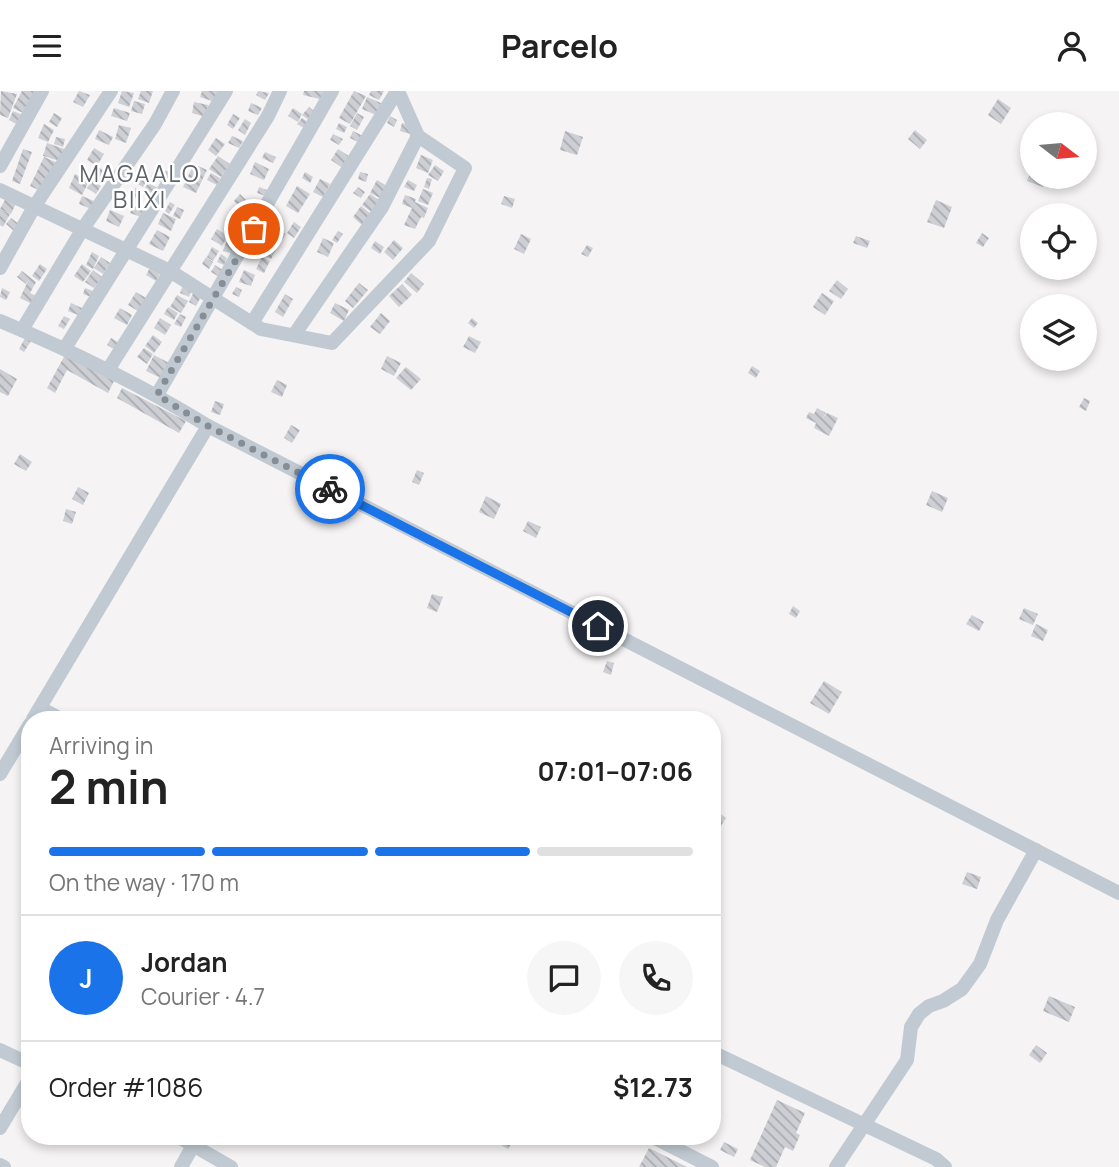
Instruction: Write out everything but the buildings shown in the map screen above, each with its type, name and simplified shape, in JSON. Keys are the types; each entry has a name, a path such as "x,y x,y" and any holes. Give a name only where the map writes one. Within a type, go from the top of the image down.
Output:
{"street":[{"path":"0,166 42,91"},
{"path":"0,268 34,207 111,91"},
{"path":"22,330 82,230 155,124 173,91"},
{"path":"65,348 226,91"},
{"path":"108,370 268,115 280,91"},
{"path":"157,395 332,91"},
{"path":"0,190 170,271 261,328 332,344 429,241 465,168 418,136 398,91"},
{"path":"252,323 398,91"},
{"path":"294,335 382,207 418,136"},
{"path":"0,321 65,348 157,395 208,426 1119,893"},
{"path":"38,711 208,426"},
{"path":"0,774 21,740"},
{"path":"836,1167 907,1060 911,1027 919,1014 962,989 980,964 997,919 1036,850"},
{"path":"0,1050 21,1060"},
{"path":"721,1056 936,1159 945,1167"},
{"path":"0,1128 21,1093"},
{"path":"181,1167 193,1145"},
{"path":"196,1145 231,1167"},
{"path":"669,1145 712,1167"}],"way so far":[{"path":"254,229 157,395 208,426 330,489"}],"district":[{"name":"MAGAALO BIIXI","path":"140,186"}],"route":[{"path":"330,489 598,626"}]}
